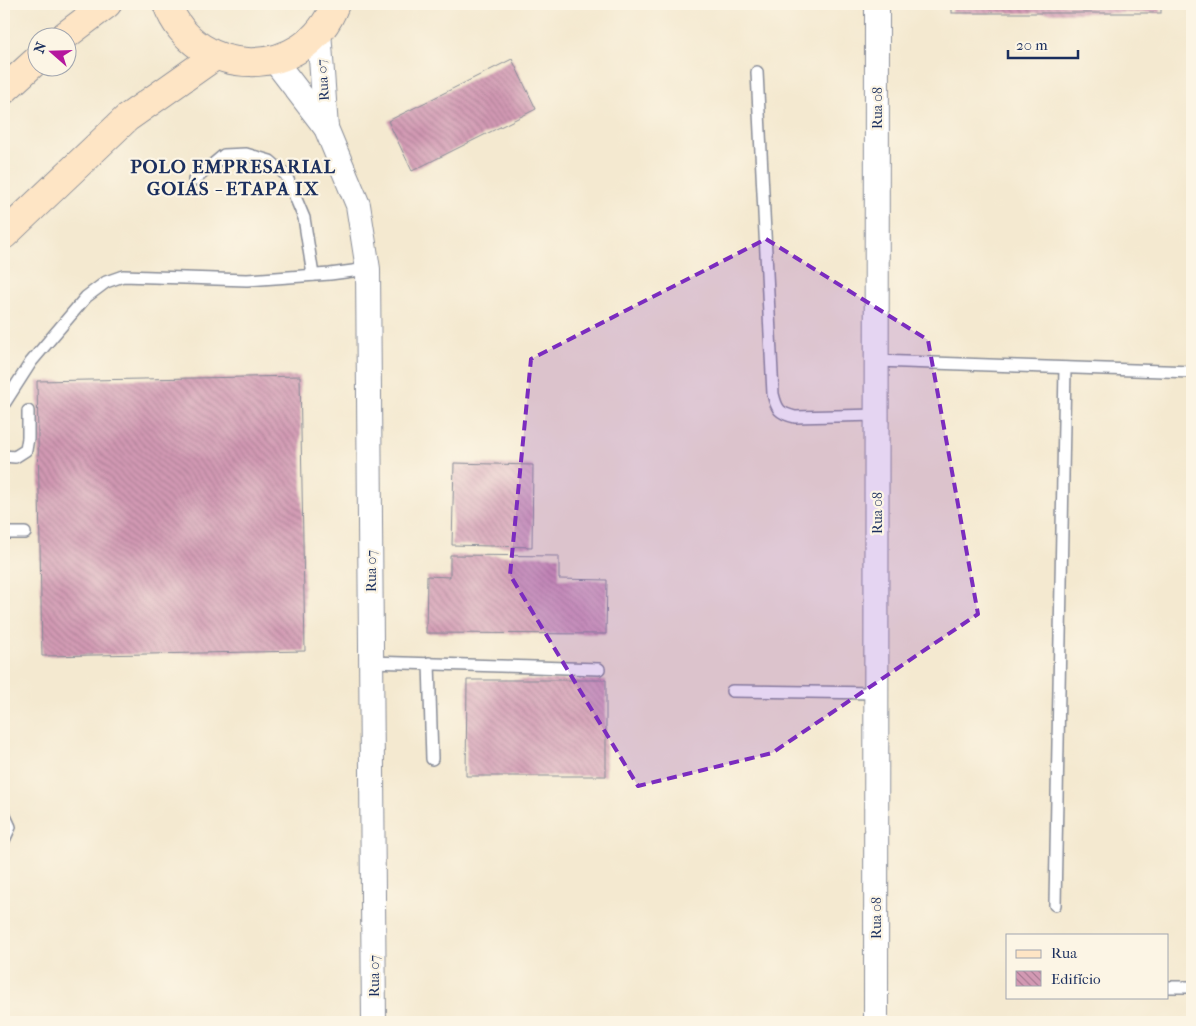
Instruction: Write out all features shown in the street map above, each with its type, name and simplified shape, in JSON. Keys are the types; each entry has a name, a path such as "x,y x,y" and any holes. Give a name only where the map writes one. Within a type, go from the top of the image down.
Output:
{"street":[{"path":"75,28 107,4"},
{"path":"167,4 172,18 191,40 215,56 244,63 274,60 298,49 319,31 335,4"},
{"name":"Rua 08","path":"876,1022 877,4"},
{"name":"Rua 07","path":"319,31 326,128"},
{"path":"4,235 127,118 215,56"},
{"name":"Rua 07","path":"274,60 326,128 358,205 368,269 374,1022"},
{"path":"4,90 28,68"}],"lane":[{"path":"757,72 773,394 776,406 782,414 795,417 877,416"},
{"path":"194,180 224,155 246,154 270,161 286,175 304,218 312,275"},
{"path":"4,404 37,355 86,297 106,282 123,276 247,280 368,269"},
{"path":"877,361 1192,372"},
{"path":"1055,905 1065,368"},
{"path":"4,456 15,457 26,450 28,411"},
{"path":"4,533 25,533"},
{"path":"371,662 599,669"},
{"path":"429,663 432,759"},
{"path":"732,690 877,692"},
{"path":"4,814 10,827 4,840"},
{"path":"1168,987 1192,987"}],"highlighted area":[{"path":"766,239 928,340 978,614 772,753 638,786 510,575 531,359"}],"building":[{"path":"952,4 1161,4 1161,13 952,13"},
{"path":"512,59 536,109 412,171 388,121"},
{"path":"300,376 305,651 42,656 37,381"},
{"path":"454,463 533,465 532,547 452,545"},
{"path":"450,555 559,556 559,579 607,580 606,634 426,633 427,576 450,577"},
{"path":"467,680 606,680 606,776 466,776"}],"district":[{"name":"POLO EMPRESARIAL GOIÁS - ETAPA IX","path":"233,178"}]}
